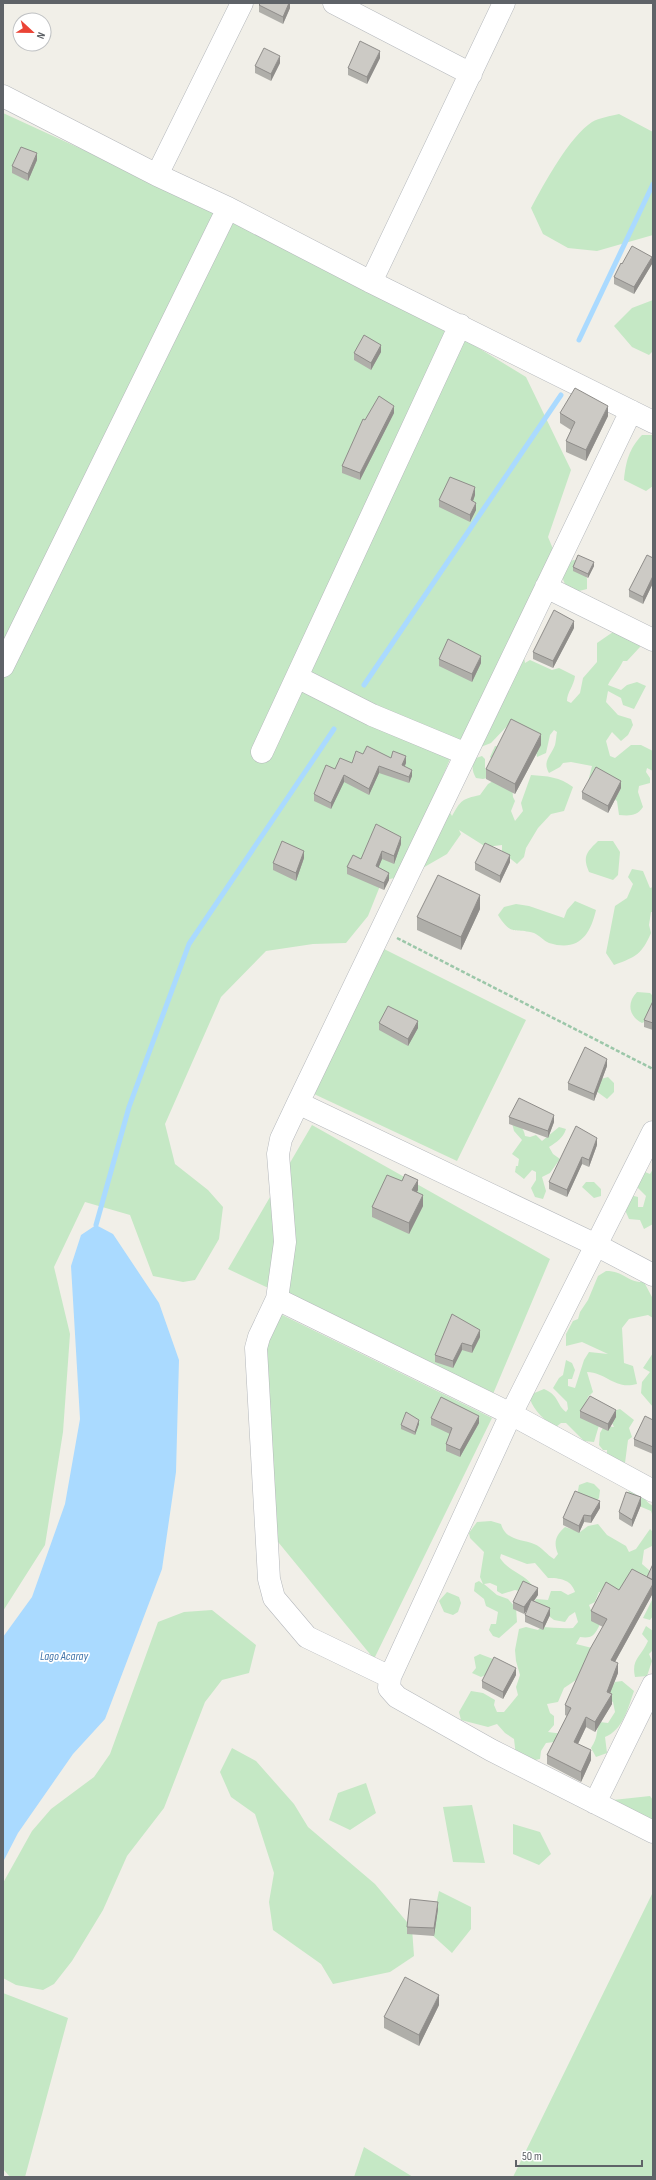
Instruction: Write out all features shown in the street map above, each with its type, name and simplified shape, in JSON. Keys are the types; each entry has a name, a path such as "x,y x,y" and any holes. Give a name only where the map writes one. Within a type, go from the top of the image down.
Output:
{"street":[{"path":"157,175 242,3"},
{"path":"334,3 471,74"},
{"path":"371,282 504,3"},
{"path":"3,96 157,175 228,208 371,282 653,422"},
{"path":"3,666 228,208"},
{"path":"262,752 460,326"},
{"path":"390,1677 307,1637 274,1598 268,1579 256,1348 259,1337 277,1299 286,1242 278,1154 281,1138 631,411"},
{"path":"546,587 653,640"},
{"path":"297,677 372,715 466,754"},
{"path":"298,1103 596,1245 653,1275"},
{"path":"653,1132 511,1414 390,1677 389,1688 397,1697 491,1750 653,1832"},
{"path":"277,1299 511,1414 653,1491"},
{"path":"595,1803 653,1684"}],"path":[{"path":"381,930 653,1069"}],"green space":[{"path":"3,113 371,282 526,377 571,470 548,537 558,561 520,633 525,663 530,660 552,670 559,668 575,676 567,698 567,701 571,703 580,693 583,678 597,662 597,643 613,632 641,642 640,647 627,661 623,661 608,685 621,690 627,685 637,682 646,686 634,709 623,705 621,698 608,691 606,702 618,715 631,719 633,725 628,735 621,741 612,732 606,741 610,756 615,758 631,745 641,745 653,751 653,771 647,768 646,772 650,778 650,783 639,786 638,792 643,807 641,810 633,815 619,815 617,801 588,782 592,766 571,762 563,763 560,767 549,773 546,765 555,745 557,732 554,730 550,735 546,753 537,757 536,750 510,723 491,743 450,759 442,778 447,807 452,816 460,803 466,799 480,795 488,784 498,778 498,768 490,757 495,746 509,747 513,797 515,801 511,811 515,821 523,811 521,803 531,775 558,779 573,787 564,811 551,814 538,828 526,848 524,857 517,864 502,852 502,845 486,847 459,830 461,834 447,854 414,873 382,881 368,916 346,943 313,944 266,951 221,997 165,1124 175,1164 208,1190 223,1207 219,1239 195,1280 183,1282 153,1276 130,1215 85,1202 54,1267 70,1334 63,1432 45,1545 3,1611"},
{"path":"619,114 653,132 653,235 597,251 568,248 543,234 531,208 566,149 583,129 592,122"},
{"path":"653,300 653,351 649,355 632,347 614,326 632,308"},
{"path":"642,435 653,435 653,486 646,491 624,480 631,450"},
{"path":"573,560 581,561 587,579 587,589 575,592 564,582 564,567"},
{"path":"482,756 485,759 485,768 491,777 483,779 476,778 473,768 473,763 476,758"},
{"path":"598,841 613,841 620,852 618,875 613,880 589,872 587,867 586,858 588,851"},
{"path":"632,869 643,871 650,888 653,887 653,912 651,912 649,925 651,933 645,946 637,954 628,960 614,965 606,953 615,906 627,898 633,884 628,877"},
{"path":"575,901 596,910 586,934 581,940 568,945 549,943 534,933 510,929 498,915 504,907 516,904 529,906 564,918 567,910"},
{"path":"384,949 526,1020 457,1161 314,1094"},
{"path":"637,992 650,993 653,996 653,1012 649,1020 642,1023 634,1017 630,1009 630,1004"},
{"path":"608,1077 614,1083 614,1092 607,1099 596,1091 601,1079"},
{"path":"512,1123 521,1127 525,1136 530,1137 536,1135 542,1141 559,1127 566,1129 559,1140 549,1147 553,1154 560,1159 550,1173 542,1177 546,1191 543,1199 535,1197 531,1188 536,1180 536,1172 532,1170 524,1179 515,1172 519,1159 512,1154 522,1140 514,1131"},
{"path":"312,1125 550,1259 493,1394 228,1269"},
{"path":"653,1169 653,1224 644,1229 640,1220 629,1219 625,1210 630,1195 638,1197 638,1207 643,1207 646,1196 638,1188 634,1181 645,1172 650,1174"},
{"path":"586,1182 594,1182 601,1189 601,1196 594,1198 582,1187"},
{"path":"606,1271 618,1273 634,1281 644,1282 653,1299 653,1318 648,1315 629,1319 622,1328 624,1363 633,1366 637,1384 622,1385 600,1375 587,1372 593,1392 588,1397 585,1405 600,1422 594,1442 584,1441 566,1423 561,1423 556,1427 552,1425 537,1412 530,1399 532,1394 544,1389 549,1391 555,1397 560,1406 566,1412 568,1409 567,1402 553,1388 559,1378 563,1375 566,1360 572,1363 575,1370 572,1379 568,1379 568,1386 575,1388 584,1360 589,1352 608,1354 582,1342 566,1346 566,1334 573,1321 578,1319 598,1276"},
{"path":"264,1306 492,1418 374,1659 274,1537"},
{"path":"653,1353 653,1407 641,1393 642,1382 650,1372 643,1368"},
{"path":"620,1409 634,1420 629,1428 632,1437 628,1440 625,1463 607,1455 607,1450 603,1450 599,1445 600,1433 604,1426 614,1427 611,1421 614,1411"},
{"path":"587,1482 594,1484 600,1490 599,1498 594,1506 577,1496 579,1485"},
{"path":"629,1491 638,1493 653,1506 653,1517 651,1511 639,1506 627,1495"},
{"path":"491,1521 501,1524 503,1530 510,1536 537,1545 554,1559 558,1554 556,1539 565,1527 580,1532 588,1526 598,1524 607,1535 626,1546 629,1552 636,1549 650,1529 653,1532 652,1546 644,1550 642,1564 649,1570 651,1577 621,1595 599,1592 595,1602 589,1605 592,1613 600,1624 593,1635 590,1637 580,1637 576,1644 592,1648 576,1680 564,1688 558,1702 547,1704 550,1713 554,1716 554,1725 548,1732 563,1734 554,1742 546,1743 541,1751 540,1759 530,1761 516,1756 514,1739 505,1733 497,1724 488,1727 461,1720 459,1712 471,1691 483,1693 495,1700 494,1705 497,1712 504,1712 518,1695 516,1687 520,1675 515,1650 519,1629 526,1627 538,1630 541,1627 573,1628 578,1622 575,1612 569,1616 565,1622 554,1620 533,1604 536,1599 548,1600 551,1591 561,1591 568,1595 575,1592 571,1584 568,1582 556,1578 548,1578 535,1563 527,1564 501,1554 500,1558 507,1566 532,1585 530,1594 515,1590 502,1594 497,1591 497,1586 490,1583 484,1584 497,1595 508,1599 516,1608 517,1622 499,1638 493,1636 489,1630 491,1624 496,1624 498,1612 486,1606 484,1599 474,1591 475,1583 479,1581 483,1584 480,1577 484,1552 470,1538 469,1533 477,1522"},
{"path":"447,1592 459,1597 461,1603 458,1612 453,1615 444,1612 439,1601"},
{"path":"653,1598 653,1616 650,1620 643,1618"},
{"path":"212,1610 256,1645 249,1673 222,1680 205,1702 164,1808 127,1856 103,1910 72,1961 54,1984 43,1990 16,1985 3,1978 3,1883 32,1831 51,1809 94,1777 110,1754 158,1622 184,1612"},
{"path":"646,1626 653,1631 653,1650 649,1654 652,1661 647,1676 635,1677 634,1666 637,1658 648,1641 642,1634"},
{"path":"480,1654 493,1659 494,1671 481,1677 472,1673 476,1668 474,1657"},
{"path":"622,1681 634,1691 621,1724 611,1734 605,1737 607,1753 596,1757 591,1748 600,1722 608,1723 615,1712 613,1702 606,1698 615,1682"},
{"path":"232,1748 256,1761 294,1804 308,1827 375,1884 412,1928 414,1956 390,1972 333,1984 321,1964 273,1930 269,1902 274,1873 255,1814 231,1797 220,1772"},
{"path":"366,1783 376,1813 350,1830 329,1820 338,1793"},
{"path":"650,1796 653,1800 653,1839 621,1829 611,1816 613,1800"},
{"path":"472,1805 485,1863 453,1862 443,1807"},
{"path":"513,1824 540,1832 551,1854 539,1865 513,1854"},
{"path":"439,1891 471,1907 471,1929 452,1953 430,1933"},
{"path":"653,1892 653,2177 513,2177"},
{"path":"3,1993 68,2018 25,2177 10,2177 3,2169"},
{"path":"364,2147 413,2177 354,2177"}],"water":[{"name":"Lago Acaray","path":"96,1225 113,1234 159,1303 179,1360 176,1472 162,1569 105,1719 73,1754 18,1833 3,1862 3,1637 32,1597 65,1504 80,1419 71,1266 81,1235"}],"building":[{"path":"261,3 289,3 283,17 259,5"},
{"path":"360,41 380,51 367,77 348,68"},
{"path":"264,48 280,56 271,74 255,66"},
{"path":"21,147 37,153 28,174 12,166"},
{"path":"632,246 652,257 634,287 614,277"},
{"path":"364,335 381,345 371,363 354,353"},
{"path":"575,388 608,406 586,450 566,441 575,422 560,413"},
{"path":"379,396 394,406 360,473 342,466 363,419 365,420"},
{"path":"450,477 475,487 471,500 476,503 470,515 439,500"},
{"path":"578,555 594,562 588,574 573,567"},
{"path":"647,555 653,558 653,576 643,597 629,590"},
{"path":"554,610 574,621 553,661 533,652"},
{"path":"448,639 481,656 472,674 439,659"},
{"path":"511,719 541,734 515,784 486,769"},
{"path":"367,746 391,758 393,751 406,756 402,765 412,770 409,777 379,766 369,789 344,775 331,803 314,794 326,765 335,769 340,758 352,763 356,751 363,754"},
{"path":"596,767 621,781 608,806 582,792"},
{"path":"376,824 401,837 394,856 382,851 376,866 389,873 384,883 347,867 353,855 361,859"},
{"path":"282,841 304,851 296,873 273,863"},
{"path":"485,843 510,855 500,876 475,863"},
{"path":"438,875 480,895 461,937 417,917"},
{"path":"653,1001 653,1023 644,1020"},
{"path":"388,1006 418,1021 408,1039 379,1023"},
{"path":"585,1047 607,1059 594,1094 568,1083"},
{"path":"519,1098 554,1115 548,1131 509,1117"},
{"path":"576,1126 597,1138 589,1160 582,1157 567,1190 549,1182"},
{"path":"405,1174 418,1180 412,1190 423,1195 409,1223 372,1207 387,1175 402,1181"},
{"path":"452,1314 480,1330 472,1346 462,1343 453,1361 435,1355"},
{"path":"590,1396 616,1410 608,1424 580,1411"},
{"path":"441,1397 479,1416 460,1450 446,1444 452,1428 431,1418"},
{"path":"406,1412 419,1420 415,1432 401,1425"},
{"path":"645,1416 653,1420 653,1447 634,1439"},
{"path":"575,1491 600,1501 591,1516 584,1515 579,1526 563,1518"},
{"path":"626,1492 641,1497 632,1520 619,1512"},
{"path":"653,1564 653,1580 647,1577"},
{"path":"632,1569 653,1580 653,1584 611,1660 618,1663 607,1692 612,1694 595,1722 586,1717 574,1742 591,1750 581,1772 547,1755 571,1708 565,1705 590,1649 607,1619 591,1611 606,1582 619,1590"},
{"path":"523,1581 538,1588 524,1607 513,1602"},
{"path":"531,1600 550,1608 543,1623 525,1615"},
{"path":"494,1657 516,1668 503,1692 482,1681"},
{"path":"410,1899 438,1902 434,1928 407,1927"},
{"path":"405,1977 439,1995 419,2035 384,2017"}],"waterway":[{"path":"579,340 653,184"},
{"path":"364,685 561,395"},
{"path":"96,1225 129,1107 189,944 334,729"}]}
